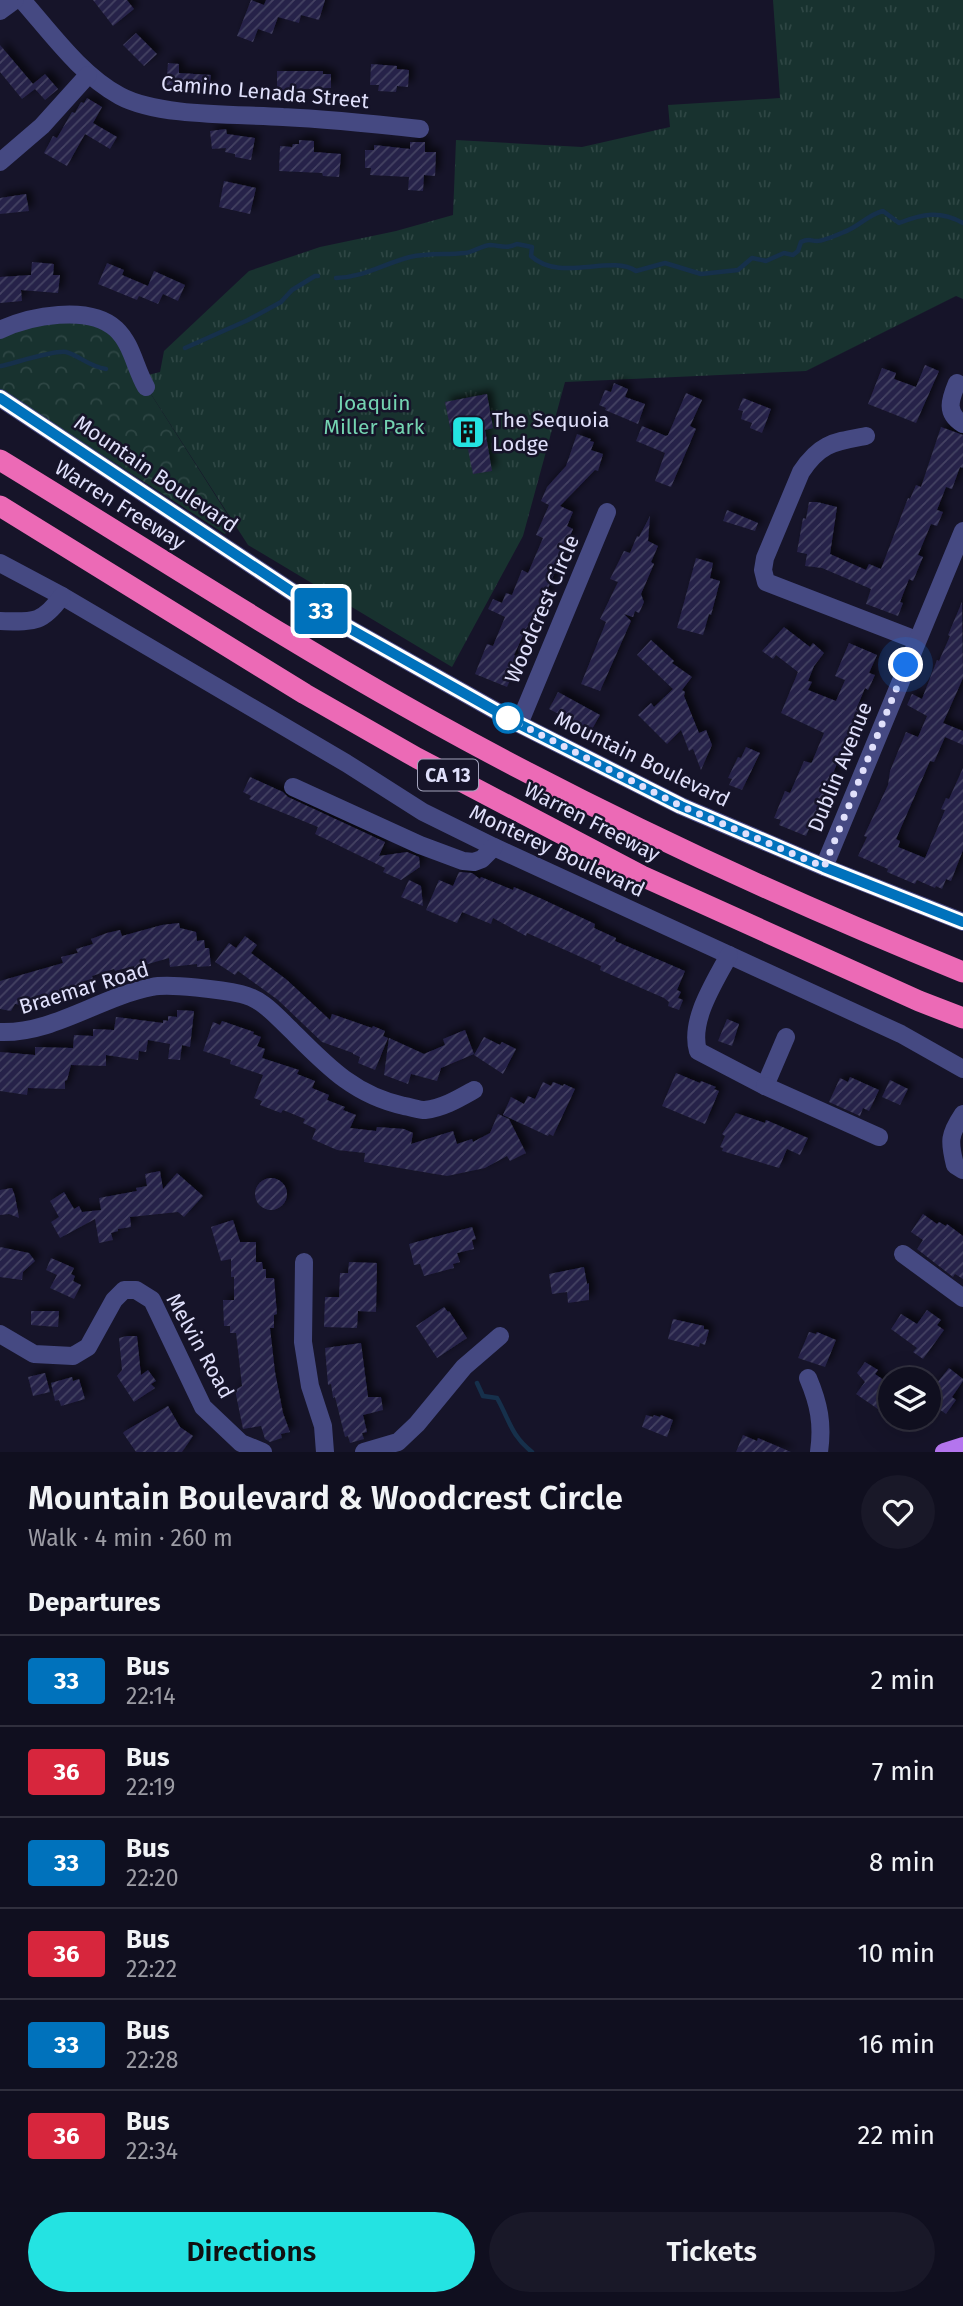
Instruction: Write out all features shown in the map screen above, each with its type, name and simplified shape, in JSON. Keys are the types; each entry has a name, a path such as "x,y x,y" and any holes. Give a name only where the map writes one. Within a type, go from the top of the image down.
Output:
{"highway":[{"name":"Warren Freeway","path":"0,460 325,661 436,724 661,841 963,972"},
{"name":"Warren Freeway","path":"0,506 305,694 417,758 642,876 919,1001 963,1018"},
{"path":"892,943 963,965"},
{"path":"919,1001 951,1028 963,1033"}],"main road":[{"path":"944,1452 963,1446"}],"street":[{"path":"0,10 15,0"},
{"name":"Camino Lenada Street","path":"22,0 88,75 121,97 156,108 420,129"},
{"path":"0,162 42,126 88,75"},
{"path":"0,330 37,318 64,314 92,318 115,328 131,352 146,387"},
{"path":"957,383 950,408 952,416 963,424"},
{"name":"Mountain Boulevard","path":"0,398 336,621 519,724 681,806 824,867 962,920"},
{"path":"866,436 831,443 821,448 809,460 781,517 763,570 766,582 916,640"},
{"name":"Woodcrest Circle","path":"519,724 607,512"},
{"name":"Dublin Avenue","path":"824,867 963,531"},
{"name":"Monterey Boulevard","path":"0,563 62,596 346,763 423,812 901,1034 963,1069"},
{"path":"0,621 36,622 52,610 62,596"},
{"path":"293,787 420,845 463,861 474,862 482,859 494,847"},
{"path":"729,955 698,1022 698,1051 765,1086 879,1137"},
{"name":"Braemar Road","path":"0,1032 17,1032 44,1026 123,995 154,986 242,994 264,1003 329,1069 355,1088 385,1102 423,1110 447,1105 474,1090"},
{"path":"765,1086 786,1037"},
{"path":"960,1166 951,1148 951,1132 963,1114"},
{"path":"903,1254 963,1298"},
{"path":"304,1262 303,1342 310,1386 323,1426 325,1452"},
{"name":"Melvin Road","path":"0,1334 34,1354 73,1356 88,1347 114,1300 124,1290 136,1290 152,1300 203,1407 241,1443 262,1452"},
{"path":"364,1452 398,1441 417,1424 464,1367 500,1336"},
{"path":"808,1378 820,1409 822,1435 819,1452"}],"green space":[{"name":"Joaquin Miller Park","path":"773,0 963,0 963,299 956,296 806,371 565,382 523,536 452,667 248,545 140,377 160,372 164,351 249,271 320,247 396,231 453,215 456,140 582,147 670,127 668,105 780,98"},
{"path":"38,318 115,328 140,377 233,523 225,534 0,389 0,329"}],"building":[{"path":"93,0 127,0 134,9 113,26"},
{"path":"251,0 264,5 266,0 325,0 319,20 301,15 299,23 278,17 272,34 258,29 253,42 237,36"},
{"path":"136,33 157,54 144,66 123,45"},
{"path":"0,45 33,84 45,74 58,89 45,100 35,89 22,99 0,72"},
{"path":"168,63 179,64 179,73 211,75 209,88 166,85"},
{"path":"371,64 409,70 408,87 397,86 396,92 378,91 379,85 370,85"},
{"path":"277,71 323,71 323,74 331,74 331,88 277,90"},
{"path":"87,98 102,107 93,123 117,137 110,149 85,134 67,166 44,153 53,136 57,138 72,112 75,113 81,102 84,103"},
{"path":"226,129 227,134 255,138 251,160 235,157 235,154 225,152 226,148 212,149 210,131"},
{"path":"299,140 314,141 314,152 341,154 339,177 323,176 322,173 279,171 280,146 292,147 293,144 299,144"},
{"path":"410,142 425,142 425,152 436,152 435,176 424,175 423,191 408,190 409,177 370,175 371,168 365,168 365,150 374,150 374,145 410,149"},
{"path":"224,181 256,188 250,214 219,207"},
{"path":"26,194 29,211 0,214 0,198"},
{"path":"32,262 54,264 53,275 60,275 58,293 21,290 22,301 0,303 0,277 31,275"},
{"path":"107,263 124,270 122,275 148,286 154,271 185,285 178,301 163,294 158,304 139,296 137,300 98,284"},
{"path":"925,365 939,371 916,423 868,404 882,368 896,373 894,379 916,387"},
{"path":"614,383 628,389 625,397 645,404 638,424 599,405 605,390 611,392"},
{"path":"686,393 702,400 690,426 696,429 671,487 655,481 665,453 636,441 642,426 668,435"},
{"name":"The Sequoia Lodge","path":"487,394 493,428 485,430 492,471 473,474 465,435 452,437 445,402"},
{"path":"743,398 771,409 762,433 750,428 752,423 741,419 743,411 738,410"},
{"path":"941,427 963,435 963,468 960,467 952,489 946,487 937,510 943,512 937,526 931,524 918,555 923,557 913,581 909,579 898,616 866,604 871,589 822,568 805,566 807,554 797,552 803,518 806,519 809,502 817,502 837,507 830,554 866,570 869,564 881,569 908,498 910,499 916,485 921,487"},
{"path":"577,434 591,439 590,441 594,442 591,450 603,454 598,471 595,470 560,506 573,512 567,526 573,529 531,629 527,627 514,655 516,656 511,667 515,669 507,687 475,674 487,644 493,646 505,617 488,609 493,599 502,603 506,593 512,595 522,570 528,573 543,538 536,535 549,505 541,501 547,487 566,466"},
{"path":"727,510 758,523 755,531 723,521"},
{"path":"650,516 648,541 658,546 651,562 654,564 641,594 644,602 639,613 635,611 633,617 624,614 631,621 600,691 581,684 606,622 600,619 618,582 610,579 624,551 630,553"},
{"path":"696,558 713,563 710,578 720,581 703,635 677,628"},
{"path":"962,602 963,678 943,723 963,731 963,745 945,737 934,762 930,761 896,839 900,841 898,847 925,858 945,810 941,809 946,798 949,799 963,768 963,850 951,881 946,879 942,889 917,880 915,884 858,856 867,837 864,836 888,785 890,771 906,732 918,737 927,716 907,705 912,694 922,699"},
{"path":"784,627 810,647 813,643 824,653 814,666 808,681 812,682 808,690 836,701 845,680 835,676 849,643 877,655 869,673 875,675 868,690 865,688 856,710 859,711 858,715 806,836 779,825 781,820 774,818 785,791 790,793 804,761 812,762 824,733 781,713 798,672 776,655 773,659 762,651"},
{"path":"651,640 674,661 672,663 692,677 682,690 699,733 706,730 712,745 701,770 693,749 689,751 681,730 667,744 638,715 651,703 654,707 673,689 637,655"},
{"path":"558,692 600,715 591,731 549,709"},
{"path":"746,747 760,753 742,790 729,785 732,779 728,778"},
{"path":"250,777 385,842 379,856 407,852 419,857 420,867 401,880 383,872 385,868 315,834 318,827 249,799 251,796 243,792"},
{"path":"459,872 472,873 480,879 481,877 513,890 514,887 542,899 595,924 594,928 616,938 615,941 685,971 677,990 681,992 678,998 683,1000 679,1010 668,1006 669,1002 664,998 600,970 601,966 527,933 526,936 493,918 491,924 462,912 457,923 426,910 439,880 453,886"},
{"path":"409,880 421,886 423,906 401,897"},
{"path":"179,923 180,928 196,932 197,941 204,940 205,948 209,948 211,966 197,967 197,964 170,967 169,958 134,968 114,969 92,976 93,979 84,981 85,985 53,994 54,998 28,1006 15,1004 11,1011 0,1009 0,981 63,963 61,957 78,953 76,949 93,944 91,939 107,933 120,930 122,936"},
{"path":"245,936 257,945 251,953 287,980 330,1020 332,1014 385,1031 383,1036 388,1038 375,1070 358,1063 360,1057 353,1053 322,1042 278,1000 238,971 235,975 215,962 229,943 236,948"},
{"path":"177,1010 194,1011 190,1047 182,1045 180,1060 168,1059 170,1044 148,1040 146,1052 139,1051 138,1060 106,1055 106,1066 71,1065 65,1089 28,1088 27,1095 0,1091 0,1052 35,1055 35,1047 73,1048 74,1035 93,1036 93,1029 114,1030 116,1017 163,1023 163,1020 168,1021 168,1016 177,1017"},
{"path":"727,1019 739,1024 732,1046 718,1041"},
{"path":"222,1021 254,1032 253,1034 261,1037 257,1046 265,1049 262,1058 299,1070 297,1074 315,1081 312,1088 329,1095 327,1100 356,1115 350,1128 376,1131 377,1127 404,1129 413,1133 411,1144 453,1131 457,1144 472,1139 473,1142 490,1133 498,1114 509,1119 526,1153 510,1161 507,1156 485,1168 447,1176 364,1162 365,1153 337,1150 312,1139 316,1129 303,1123 305,1119 260,1105 262,1101 254,1098 263,1075 203,1051 213,1022 220,1025"},
{"path":"465,1030 474,1054 441,1068 437,1081 411,1074 408,1084 384,1075 389,1038 424,1054 445,1045 443,1039"},
{"path":"484,1037 516,1049 503,1074 474,1055"},
{"path":"676,1073 716,1087 714,1089 719,1091 705,1124 662,1106"},
{"path":"850,1077 879,1090 869,1111 863,1108 860,1116 829,1102 840,1078 848,1082"},
{"path":"890,1080 908,1089 900,1105 882,1097"},
{"path":"543,1082 551,1086 553,1082 563,1086 564,1084 575,1089 553,1136 503,1115 511,1097 524,1104 528,1096 535,1099"},
{"path":"736,1113 765,1123 766,1120 808,1138 800,1155 787,1149 779,1168 722,1151 723,1148 720,1147 725,1136 722,1134"},
{"path":"160,1171 163,1189 177,1173 203,1196 184,1217 178,1212 130,1217 131,1227 118,1229 111,1233 113,1240 99,1243 95,1219 60,1238 51,1222 59,1217 50,1201 64,1192 74,1209 79,1206 82,1212 101,1210 99,1198 137,1191 136,1188 147,1186 145,1174"},
{"path":"271,1178 282,1183 287,1194 282,1205 271,1210 260,1205 255,1194 260,1183"},
{"path":"12,1188 19,1218 9,1214 0,1215 0,1190"},
{"path":"923,1214 937,1224 947,1224 963,1236 963,1279 955,1274 953,1277 917,1249 923,1240 911,1232"},
{"path":"233,1220 240,1242 256,1242 256,1262 262,1262 263,1269 266,1269 266,1278 274,1278 277,1314 274,1315 274,1328 270,1328 275,1372 283,1413 290,1432 281,1434 282,1438 270,1442 265,1439 261,1426 243,1429 235,1390 242,1386 236,1333 230,1333 230,1326 224,1326 223,1300 234,1300 234,1277 231,1277 231,1259 221,1261 211,1227"},
{"path":"472,1227 476,1239 472,1240 474,1249 457,1253 460,1262 453,1264 454,1268 424,1276 420,1264 414,1265 409,1244"},
{"path":"0,1247 29,1253 35,1261 23,1272 22,1280 0,1277"},
{"path":"51,1258 74,1268 71,1274 75,1276 73,1281 81,1285 74,1299 50,1288 57,1275 46,1270"},
{"path":"349,1262 377,1263 376,1312 358,1311 357,1328 324,1327 325,1297 339,1297 340,1273 348,1273"},
{"path":"584,1267 587,1284 589,1283 589,1300 568,1303 567,1292 552,1294 549,1274"},
{"path":"444,1307 467,1338 437,1358 416,1326"},
{"path":"927,1310 941,1320 937,1325 944,1330 923,1359 913,1352 917,1348 891,1329 901,1314 917,1324"},
{"path":"31,1311 59,1311 58,1327 31,1325"},
{"path":"673,1319 704,1326 704,1329 709,1330 705,1345 700,1343 699,1347 668,1339"},
{"path":"809,1332 817,1332 836,1340 825,1367 798,1358"},
{"path":"137,1336 141,1375 148,1370 156,1381 151,1384 155,1388 134,1402 117,1376 122,1370 119,1338"},
{"path":"361,1343 368,1397 381,1397 383,1410 363,1415 367,1432 362,1433 364,1439 350,1443 348,1436 345,1437 331,1384 328,1385 325,1348"},
{"path":"865,1362 878,1370 875,1374 878,1376 878,1409 856,1394 865,1382 857,1373"},
{"path":"949,1368 963,1379 952,1397 956,1400 946,1414 941,1410 941,1378"},
{"path":"45,1373 50,1392 33,1396 28,1377"},
{"path":"72,1377 73,1381 79,1379 85,1399 61,1406 59,1400 55,1401 51,1383"},
{"path":"168,1406 180,1427 193,1436 182,1452 136,1452 123,1433"},
{"path":"646,1415 661,1415 673,1420 667,1437 642,1427"},
{"path":"743,1435 757,1441 758,1438 791,1452 736,1452"}],"waterway":[{"path":"336,278 365,273 410,257 465,253 488,245 507,247 517,244 532,247 531,256 543,264 556,267 613,265 636,271 665,263 701,274 738,270 752,258 766,261 784,253 793,255 798,251 801,242 830,238 883,211 899,223 931,215 947,216 963,223"},
{"path":"185,348 248,320 281,302 292,290 318,276"},
{"path":"1,366 66,352 106,369"},
{"path":"477,1383 483,1396 497,1398 515,1433 532,1452"}],"bus line":[{"name":"33","path":"0,398 336,621 519,724 681,806 963,922"}],"place":[{"name":"The Sequoia Lodge","path":"468,432"}],"route":[{"path":"508,718 681,806 824,867 906,665"}]}
